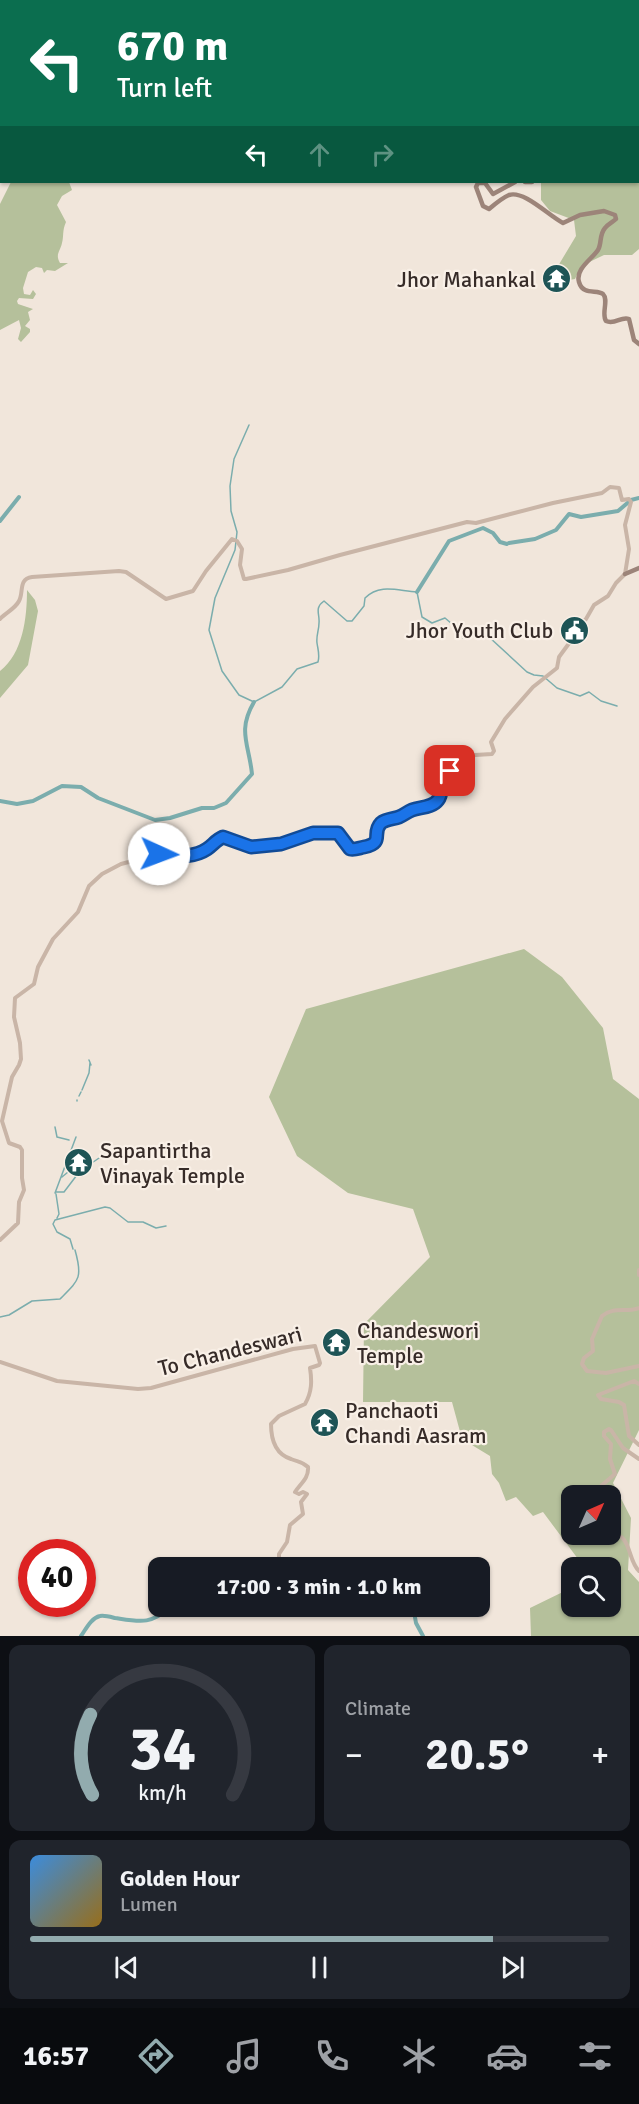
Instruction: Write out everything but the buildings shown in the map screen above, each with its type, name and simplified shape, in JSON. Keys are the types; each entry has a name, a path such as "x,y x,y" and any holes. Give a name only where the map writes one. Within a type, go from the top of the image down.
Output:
{"main road":[{"path":"478,183 476,188 483,206 489,209 506,196 515,194 524,197 563,223 580,215 611,212 616,216 615,221 604,229 598,250 585,264 579,275 579,284 589,292 600,292 603,295 605,299 603,316 606,321 611,323 623,318 629,319 634,340 639,344"},
{"path":"485,183 493,194 513,183"},
{"path":"625,574 639,568"}],"street":[{"path":"0,619 19,601 21,588 27,578 110,571 125,572 166,599 193,591 232,539 241,546 240,565 244,579 246,579 467,522 476,523 602,493 610,487 619,488 622,500 630,500 625,525 629,549 625,574 608,596 594,605 586,619 577,628 559,657 557,668 533,687 505,719 492,742 494,752 466,757 458,768 445,774 437,802 382,822 373,845 350,849 338,833 313,833 281,844 251,847 223,837 195,854 183,857 159,854 120,864 107,870 91,884 78,912 51,943 38,967 34,984 15,998 14,1017 20,1042 21,1062 12,1077 2,1124 9,1143 22,1150 24,1190 19,1202 18,1223 0,1240"},
{"path":"639,1270 639,1275"},
{"path":"639,1308 616,1309 602,1316 592,1339 592,1351 584,1358 582,1364 587,1371 601,1373 639,1366"},
{"name":"To Chandeswari","path":"0,1362 57,1381 138,1389 151,1388 293,1349 315,1346 320,1363 310,1368 311,1389 308,1400 305,1404 279,1416 271,1424 272,1440 278,1450 290,1459 303,1461 308,1467 306,1478 296,1492 307,1494 301,1502 303,1514 290,1525 287,1542 279,1557"},
{"path":"639,1384 634,1381 598,1395 601,1399 619,1401 624,1405 629,1436 639,1445"},
{"path":"602,1485 615,1474 610,1459 611,1443 604,1436 604,1432 609,1429 623,1448 639,1460"},
{"path":"621,1537 629,1548 632,1563 639,1571"}],"green space":[{"path":"10,183 69,183 72,190 62,196 57,205 66,222 58,257 60,263 68,263 55,271 47,270 44,273 42,268 36,267 28,272 23,288 24,294 30,295 33,290 36,294 33,299 19,298 17,301 18,304 33,309 28,312 30,320 25,326 30,329 30,332 21,342 18,339 21,328 19,320 0,330 0,204"},
{"path":"541,183 639,183 639,249 632,255 604,255 581,266 575,279 563,281 558,266 576,236 574,220 550,211 541,200"},
{"path":"27,590 35,600 38,611 28,665 0,698 0,671 8,664 19,645 25,623"},
{"path":"524,949 562,977 603,1028 613,1079 639,1099 639,1430 614,1485 561,1485 561,1536 543,1512 533,1516 516,1497 506,1501 499,1483 492,1474 490,1456 462,1439 452,1402 363,1402 364,1324 430,1257 413,1209 348,1193 297,1156 269,1097 306,1009"},
{"path":"621,1499 631,1518 628,1570 639,1582 639,1636 531,1636 530,1608 561,1593 561,1617 621,1617 621,1557 577,1557 568,1545 621,1545"}],"waterway":[{"path":"249,425 234,459 230,486 231,511 237,532 235,550 215,598 209,630 222,671 239,695 254,702 282,687 297,669 318,662 318,609 324,601 347,621 352,621 364,606 365,598 371,593 383,589 417,592 422,617 432,623 445,618 459,626 463,638 474,634"},
{"path":"0,521 19,497"},
{"path":"509,543 535,539 556,530 569,514 581,517 618,511 631,500 639,498"},
{"path":"417,592 449,541 483,528 493,533 500,542 507,544"},
{"path":"478,635 489,637 527,672 543,676 557,688 580,696 589,692 601,701 617,706"},
{"path":"0,801 17,804 33,801 62,786 81,787 98,798 155,820 202,808 214,808 226,803 252,774 245,730 246,721 254,702"},
{"path":"89,1060 91,1065"},
{"path":"82,1090 89,1073 90,1063"},
{"path":"79,1096 81,1092"},
{"path":"55,1127 57,1137 69,1140"},
{"path":"55,1193 76,1137"},
{"path":"56,1192 64,1192 80,1171 105,1154"},
{"path":"62,1177 68,1172"},
{"path":"56,1194 59,1214 57,1218"},
{"path":"73,1249 70,1239 57,1232 53,1224 55,1220 105,1207 110,1208 128,1222 143,1222 156,1228 166,1226"},
{"path":"0,1317 9,1315 32,1301 60,1299 78,1278 79,1267 75,1250"},
{"path":"81,1636 91,1621 100,1616 145,1621 155,1617"},
{"path":"415,1617 423,1636"}],"place":[{"name":"Jhor Mahankal","path":"557,279"},
{"name":"Jhor Youth Club","path":"574,630"},
{"name":"Sapantirtha Vinayak Temple","path":"79,1163"},
{"name":"Chandeswori Temple","path":"336,1343"},
{"name":"Panchaoti Chandi Aasram","path":"324,1423"}],"route":[{"path":"159,854 183,857 200,853 223,837 251,847 290,842 313,833 338,833 347,846 354,850 371,846 376,842 377,832 382,822 437,802 440,797 442,779 450,771"}]}
